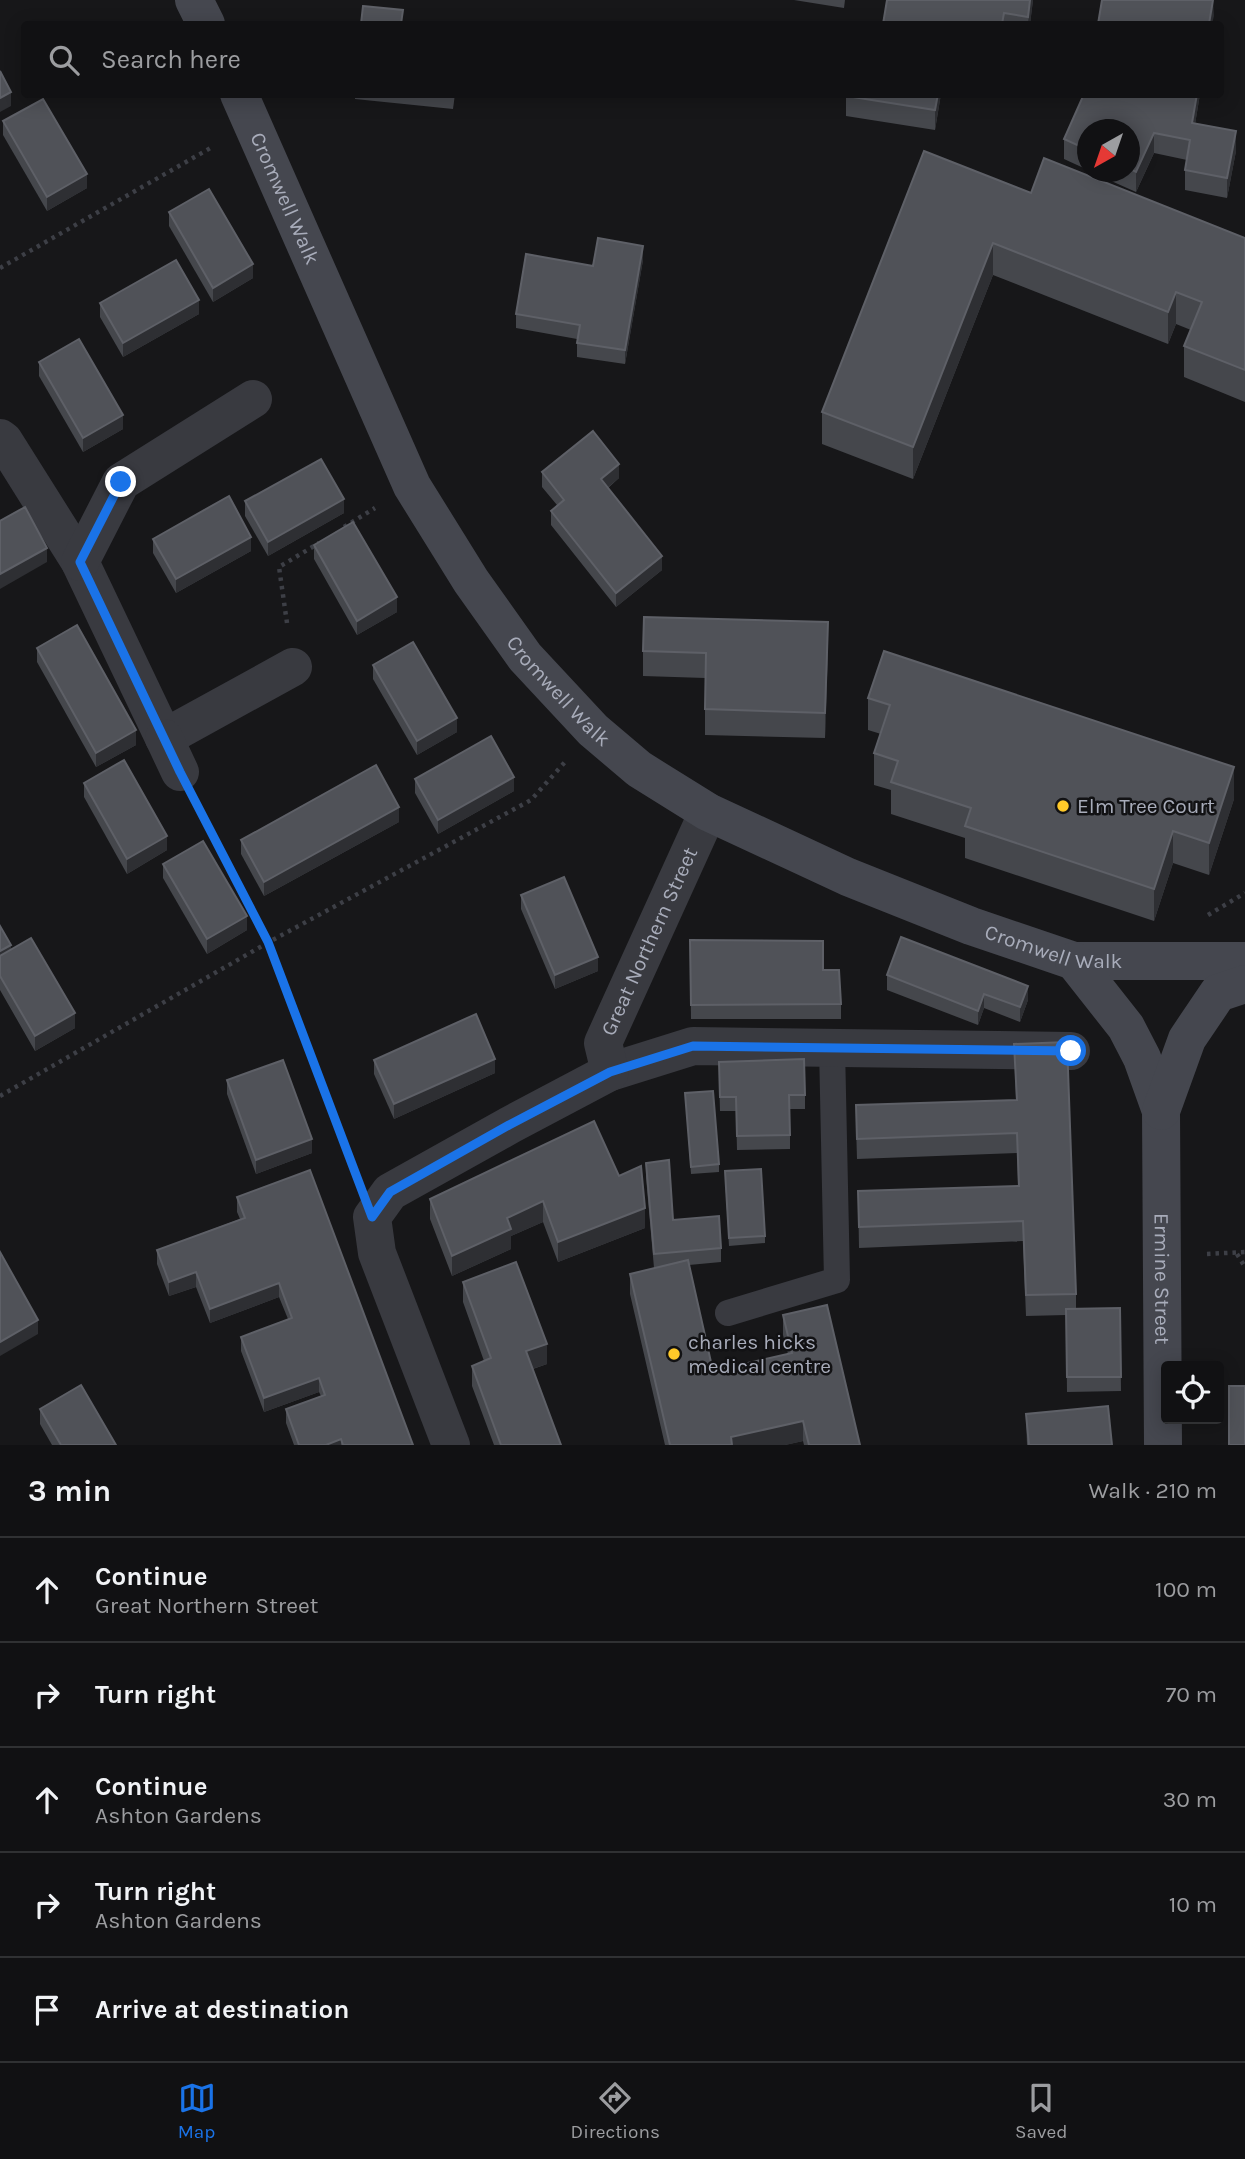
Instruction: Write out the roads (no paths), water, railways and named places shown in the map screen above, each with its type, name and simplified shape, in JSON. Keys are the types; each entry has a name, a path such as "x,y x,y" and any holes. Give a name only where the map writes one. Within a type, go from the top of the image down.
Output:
{"main road":[{"path":"194,0 204,21"},
{"name":"Cromwell Walk","path":"245,109 412,486 471,581 525,657 593,730 639,769 708,812 892,895 971,926 1074,961 1245,961"},
{"name":"Ermine Street","path":"1074,961 1126,1027 1142,1058 1161,1111 1163,1445"},
{"name":"Ermine Street","path":"1161,1111 1187,1039 1218,993 1245,984"}],"street":[{"path":"80,562 121,482 253,399"},
{"path":"0,438 80,562 180,772"},
{"path":"164,738 293,667"},
{"name":"Great Northern Street","path":"610,1072 603,1043 708,812"},
{"name":"Great Northern Street","path":"451,1445 377,1253 372,1217 390,1192 401,1185 610,1072 693,1046 1071,1051"}],"lane":[{"path":"727,1313 837,1280 832,1046"}],"place":[{"name":"Elm Tree Court","path":"1063,806"},
{"name":"charles hicks medical centre","path":"674,1354"}]}
